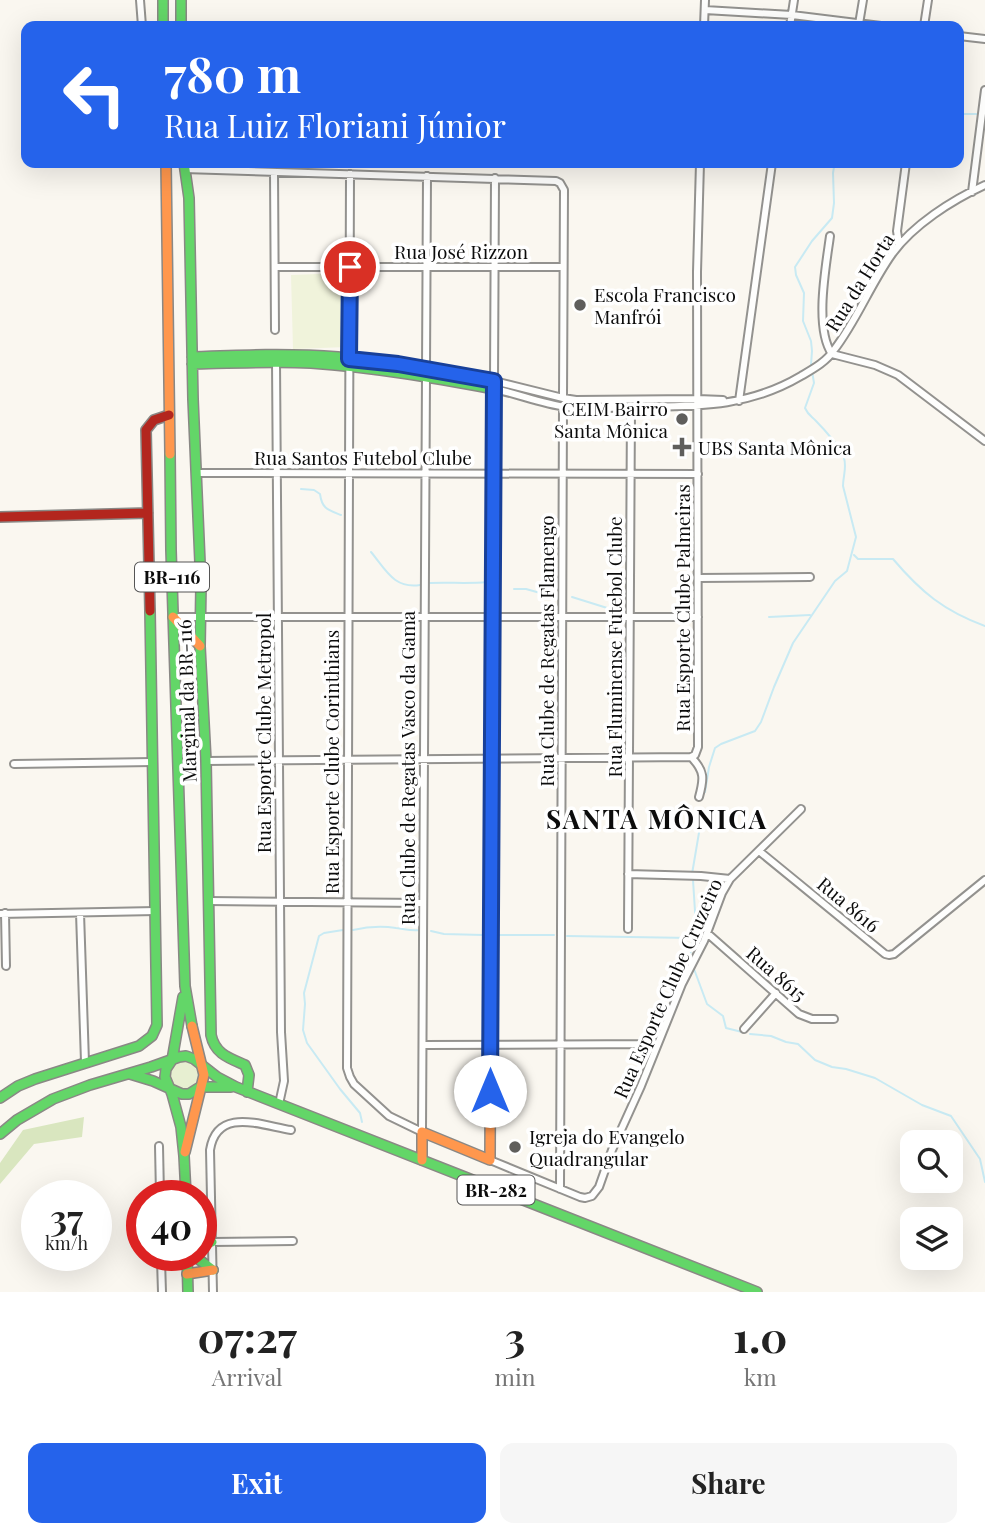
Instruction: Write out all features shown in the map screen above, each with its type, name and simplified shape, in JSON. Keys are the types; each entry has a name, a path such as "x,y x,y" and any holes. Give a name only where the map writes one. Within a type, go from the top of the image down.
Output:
{"main road":[{"path":"163,0 163,21"},
{"path":"181,0 181,21"},
{"name":"BR-116","path":"166,168 173,617 181,646 185,986 204,1075 185,1152"},
{"name":"Marginal da BR-116","path":"184,168 189,198 212,1043 218,1052 245,1065 249,1075 247,1092"},
{"path":"192,361 283,355 349,363"},
{"path":"192,361 387,362 426,373 494,385 490,1160"},
{"name":"Marginal da BR-116","path":"85,1062 139,1046 152,1036 158,1020 146,430 154,420 169,415"},
{"path":"0,517 148,513"},
{"path":"173,617 200,646"},
{"path":"181,646 200,646"},
{"name":"BR-116","path":"185,986 172,1060 165,1074 179,1120 185,1152 186,1180"},
{"name":"BR-282","path":"0,1134 44,1103 92,1083 179,1056 187,1056 195,1058 217,1077 247,1092 757,1292"},
{"path":"0,1098 35,1079 85,1062"},
{"name":"BR-282","path":"126,1073 182,1094 189,1094 200,1087 236,1087"},
{"path":"0,1122 44,1103"},
{"name":"Rua Esporte Clube Corinthians","path":"422,1132 490,1160"},
{"name":"Rua Clube de Regatas Vasco da Gama","path":"422,1132 422,1160"},
{"path":"188,1292 187,1274 206,1271"}],"street":[{"path":"140,0 142,21"},
{"path":"704,21 705,0"},
{"path":"791,21 794,0"},
{"path":"860,21 863,0"},
{"path":"926,21 928,0"},
{"path":"705,10 792,15 832,21"},
{"path":"964,37 985,39"},
{"path":"972,192 985,90"},
{"path":"214,168 551,179 560,183 564,190 563,398"},
{"name":"Rua Esporte Clube Palmeiras","path":"691,757 695,755 698,747 697,272 701,168"},
{"path":"739,401 771,168"},
{"path":"899,244 897,230 905,168"},
{"path":"274,172 275,330"},
{"name":"Rua Esporte Clube Corinthians","path":"350,174 347,1068 354,1084 389,1116 422,1132"},
{"name":"Rua Clube de Regatas Vasco da Gama","path":"422,1132 427,176"},
{"path":"494,385 495,178"},
{"name":"Rua da Horta","path":"698,402 739,401 766,393 819,365 832,354 899,244 920,224 985,185"},
{"path":"830,236 822,306 826,341 832,354 876,365 898,374 985,441"},
{"name":"Rua José Rizzon","path":"275,267 563,267"},
{"name":"Rua Esporte Clube Metropol","path":"276,362 281,1032 284,1081 279,1104"},
{"path":"494,385 576,400 698,402"},
{"path":"494,385 563,407 631,407 698,402"},
{"name":"Rua Clube de Regatas Flamengo","path":"560,1189 563,407"},
{"name":"Rua Fluminense Futebol Clube","path":"628,929 631,407"},
{"name":"Rua Santos Futebol Clube","path":"195,473 698,474"},
{"path":"698,578 810,577"},
{"path":"173,617 698,617"},
{"path":"206,761 691,757 703,773 699,797"},
{"path":"14,764 153,762"},
{"name":"Rua Esporte Clube Cruzeiro","path":"589,1197 598,1186 686,974 708,933 722,893 730,879 801,810"},
{"name":"Rua 8616","path":"759,851 889,955 894,954 985,880"},
{"path":"628,874 730,879"},
{"path":"208,901 423,903"},
{"path":"6,966 2,914 156,911"},
{"path":"80,913 85,1062"},
{"name":"Rua 8615","path":"708,933 799,1014 819,1019 834,1019"},
{"path":"744,1029 776,993"},
{"path":"423,1045 657,1044"},
{"path":"211,1180 210,1150 215,1133 221,1127 241,1121 291,1130"},
{"path":"159,1146 160,1180"},
{"name":"Rua Esporte Clube Corinthians","path":"490,1160 580,1197 589,1197"},
{"path":"217,1242 293,1241"},
{"path":"161,1271 162,1292"},
{"path":"213,1271 214,1292"}],"green space":[{"path":"346,273 347,347 293,349 291,275"},
{"path":"183,1060 196,1066 199,1076 192,1088 178,1089 170,1079 173,1065"},
{"path":"84,1117 82,1137 34,1144 0,1184 0,1163 23,1130"}],"waterway":[{"path":"964,114 979,114"},
{"path":"705,792 715,748 755,731 793,643 835,581 847,571 856,537 843,486 844,458 832,439 805,408 814,383 812,351 803,321 804,293 795,267 812,241 832,218 834,168"},
{"path":"301,489 314,490 320,494 326,508 341,515"},
{"path":"371,552 391,577 403,584 420,585"},
{"path":"854,555 858,559 893,559 934,599 957,614 985,626"},
{"path":"430,583 487,582"},
{"path":"514,589 526,589 558,598"},
{"path":"572,597 620,612"},
{"path":"769,617 810,615"},
{"path":"667,620 689,622"},
{"path":"692,874 703,809"},
{"path":"690,955 696,927 693,880"},
{"path":"353,930 380,927 420,930"},
{"path":"343,930 319,936 304,993 303,1030 307,1043 360,1113 362,1122"},
{"path":"431,931 483,935"},
{"path":"496,935 554,935"},
{"path":"567,936 692,938"},
{"path":"694,969 707,1004 723,1016 726,1028 742,1032"},
{"path":"750,1034 771,1036 798,1044 815,1060 875,1078 922,1105 951,1116 980,1159 985,1182"}],"traffic: fast":[{"path":"163,0 163,21"},
{"path":"181,0 181,21"},
{"path":"185,168 189,198 193,399 201,586 200,646 206,761 211,1035 219,1051 245,1065 249,1075 247,1092"},
{"path":"192,357 338,357 494,381 491,889"},
{"path":"192,364 311,363 403,373 494,389"},
{"path":"170,454 185,986 192,1026"},
{"path":"0,1098 35,1079 139,1046 152,1036 157,1025 150,611"},
{"path":"183,997 172,1060 166,1069 165,1077 181,1127 185,1180"},
{"path":"0,1134 17,1120 53,1099 186,1056 236,1087 757,1292"},
{"path":"130,1074 182,1094 189,1094 200,1087 231,1087"},
{"path":"187,1271 188,1292"}],"traffic: slow":[{"path":"166,168 170,454"},
{"path":"173,617 200,646"},
{"path":"422,1160 422,1132 490,1160 491,889"},
{"path":"185,1152 204,1075 192,1026"},
{"path":"187,1274 206,1271"}],"traffic: jam":[{"path":"150,611 146,430 154,420 169,415"},
{"path":"0,517 148,513"}],"place":[{"name":"Escola Francisco Manfrói","path":"580,305"},
{"name":"CEIM Bairro Santa Mônica","path":"682,419"},
{"name":"UBS Santa Mônica","path":"682,447"},
{"name":"Igreja do Evangelo Quadrangular","path":"515,1147"}],"district":[{"name":"SANTA MÔNICA","path":"657,818"}],"route":[{"path":"350,267 349,359 398,364 494,381 490,1091"}]}
